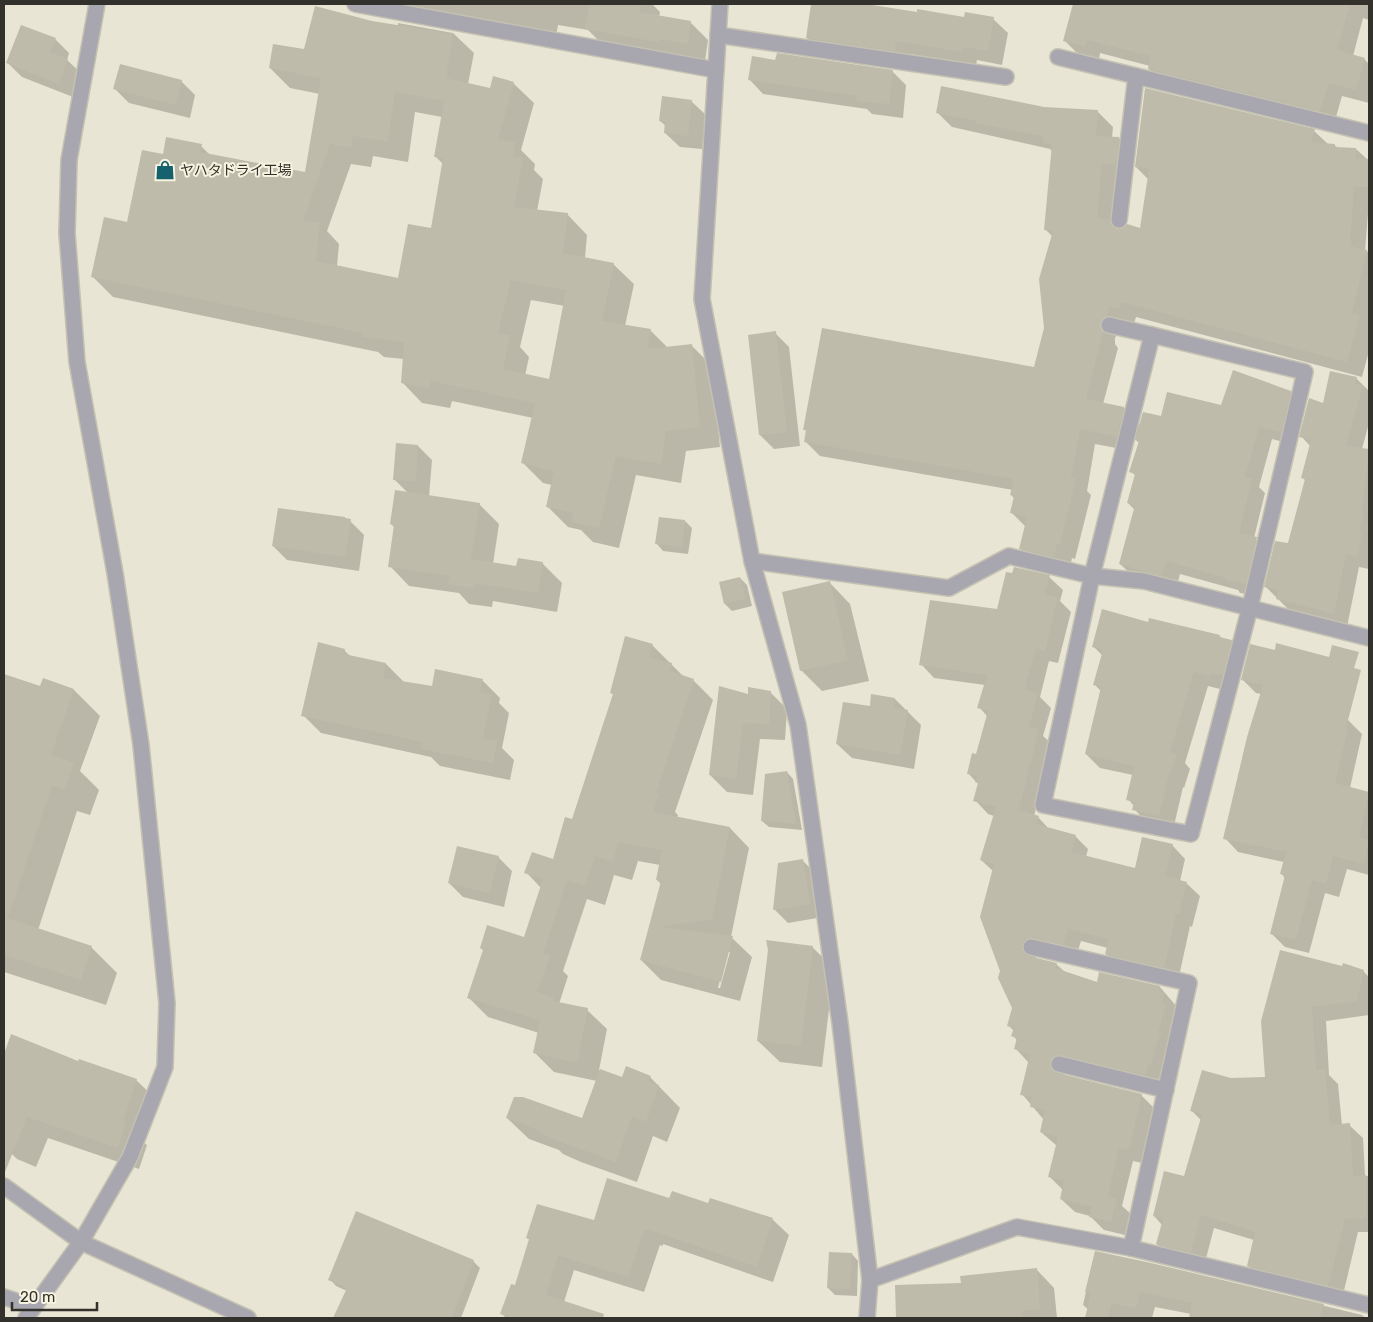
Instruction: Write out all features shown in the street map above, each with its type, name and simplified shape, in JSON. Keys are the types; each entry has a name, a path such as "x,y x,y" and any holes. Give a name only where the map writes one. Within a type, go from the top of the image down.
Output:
{"street":[{"path":"4,1297 30,1313 82,1242 130,1157 165,1068 167,1003 141,745 115,573 77,362 67,233 69,160 97,4"},
{"path":"356,4 716,70"},
{"path":"720,4 702,299 752,561 798,725 840,1023 870,1280 867,1318"},
{"path":"718,35 1006,77"},
{"path":"1058,58 1369,133"},
{"path":"1119,220 1136,76"},
{"path":"1108,324 1305,372 1250,607 1191,834 1043,804 1092,576 1152,335"},
{"path":"752,561 949,588 1008,556 1092,576 1144,581 1369,638"},
{"path":"1030,947 1190,983 1132,1248"},
{"path":"1059,1064 1166,1090"},
{"path":"4,1186 82,1242 248,1318"},
{"path":"870,1280 1017,1228 1132,1248 1369,1305"}],"building":[{"path":"589,4 641,4 639,12 691,21 688,44 659,39 658,42 585,29"},
{"path":"811,4 866,4 917,12 917,9 964,17 965,12 994,17 988,51 963,47 962,52 896,41 895,51 806,38"},
{"path":"1073,4 1350,4 1337,50 1365,58 1356,90 1329,83 1320,111 1148,69 1150,56 1087,40 1085,47 1063,41"},
{"path":"315,6 372,21 453,34 446,78 490,88 493,76 514,82 498,140 515,142 513,156 523,158 514,207 568,213 563,253 614,263 602,321 651,329 647,349 692,344 700,427 666,431 661,464 616,456 599,528 571,522 574,513 546,507 554,471 521,463 535,403 431,381 430,388 401,383 404,342 362,337 363,333 91,277 104,217 127,222 142,150 163,154 166,137 202,144 200,152 305,172 321,78 269,68 273,44 304,49","holes":["395,92 444,101 434,157 443,158 431,228 408,224 398,278 316,261 320,223 303,221 330,144 351,148 353,136 388,142","511,280 566,290 549,379 503,369 510,335 498,333"]},
{"path":"21,25 56,38 50,52 68,59 59,84 6,63"},
{"path":"777,53 893,70 889,104 856,101 857,96 748,80 752,56 775,60"},
{"path":"120,64 182,80 176,105 113,89"},
{"path":"941,86 1044,107 1098,110 1096,136 1119,137 1116,165 1102,163 1097,217 1110,220 1113,227 1117,229 1123,228 1127,224 1140,228 1149,169 1135,167 1145,88 1315,129 1311,142 1335,144 1335,147 1356,148 1356,159 1369,159 1369,187 1354,187 1350,246 1367,250 1352,313 1360,315 1347,362 1121,302 1119,309 1109,306 1107,316 1100,322 1103,332 1086,399 1124,407 1117,437 1080,429 1071,478 1076,479 1060,544 1057,544 1054,557 1019,549 1027,517 1010,513 1014,496 1010,495 1014,479 804,442 806,430 803,430 822,328 1034,367 1044,328 1039,279 1053,231 1044,230 1052,144 1043,143 1043,136 975,123 976,121 936,113"},
{"path":"662,96 692,100 688,136 664,133 665,122 659,121"},
{"path":"776,331 787,432 759,435 748,335"},
{"path":"1233,370 1291,391 1281,432 1259,427 1245,477 1252,478 1239,533 1257,537 1246,584 1226,580 1226,578 1166,561 1162,576 1119,564 1135,505 1127,503 1135,474 1129,472 1139,441 1135,440 1143,412 1161,416 1167,392 1221,405"},
{"path":"1330,371 1357,377 1355,384 1363,386 1346,446 1369,449 1362,512 1364,512 1359,533 1362,534 1358,557 1346,554 1334,614 1276,599 1278,590 1264,587 1275,541 1288,543 1305,479 1301,478 1311,440 1299,437 1309,398 1323,403"},
{"path":"396,443 418,445 416,481 393,480"},
{"path":"395,490 480,503 471,559 516,566 518,558 543,562 538,593 474,583 473,588 448,584 450,576 388,567 394,525 390,524"},
{"path":"278,508 351,519 345,557 272,546"},
{"path":"659,517 685,520 682,547 655,544"},
{"path":"1014,567 1050,575 1045,594 1058,597 1045,651 1036,648 1025,689 1038,693 1029,727 1039,729 1019,810 1039,816 1036,824 1076,835 1071,852 1135,868 1142,837 1173,844 1165,876 1187,882 1179,914 1176,914 1164,968 1105,954 1109,939 1068,929 1063,945 1033,938 1024,940 1022,945 1024,954 1028,956 1057,963 1055,968 1097,982 1099,972 1160,986 1159,991 1164,992 1162,1003 1166,1004 1158,1033 1160,1033 1151,1065 1148,1064 1146,1075 1061,1055 1053,1057 1050,1062 1052,1070 1057,1073 1142,1094 1129,1150 1119,1148 1108,1196 1117,1199 1111,1222 1089,1217 1092,1207 1060,1199 1064,1181 1048,1177 1058,1137 1040,1132 1045,1110 1030,1107 1032,1097 1020,1095 1030,1054 1014,1049 1017,1038 1011,1036 1014,1028 1007,1026 1012,1008 998,978 1000,971 980,917 994,864 980,860 996,807 973,801 978,783 975,782 977,776 967,774 972,753 976,754 988,711 977,708 987,675 919,665 930,600 997,609 1006,572 1012,573"},
{"path":"740,577 746,599 724,604 719,582"},
{"path":"830,581 848,660 800,671 782,592"},
{"path":"1102,609 1148,622 1149,618 1220,635 1219,637 1232,640 1223,675 1211,673 1210,676 1194,672 1170,752 1177,754 1169,774 1159,816 1132,810 1134,802 1126,800 1134,766 1085,754 1101,687 1093,685 1103,650 1092,647"},
{"path":"625,636 653,644 649,657 672,663 670,671 694,679 656,793 659,794 653,812 730,827 712,919 660,927 733,936 721,982 640,960 661,881 656,880 662,850 618,842 613,862 595,856 585,886 567,880 543,954 550,956 537,992 554,998 553,1001 588,1008 577,1063 533,1053 540,1020 467,998 483,950 480,948 487,925 524,937 543,879 524,873 532,852 553,859 565,817 572,819 613,694 610,693"},
{"path":"318,642 345,649 344,654 386,663 383,678 432,686 435,669 483,679 480,692 492,694 483,739 497,741 493,763 421,749 423,742 301,716"},
{"path":"1276,643 1329,657 1332,645 1359,652 1354,668 1361,670 1346,728 1348,728 1335,783 1369,792 1359,837 1369,840 1364,864 1333,856 1326,884 1312,880 1296,940 1270,934 1285,875 1280,874 1286,852 1223,839 1247,737 1263,685 1241,680 1250,644 1275,650"},
{"path":"4,674 40,686 43,678 74,689 51,755 74,763 64,790 52,785 8,917 4,917"},
{"path":"719,686 748,694 748,687 771,691 769,724 743,723 736,779 709,775"},
{"path":"871,694 895,698 894,708 908,710 900,755 836,744 843,702 870,706"},
{"path":"787,771 796,824 761,821 765,774"},
{"path":"457,846 499,856 490,893 448,883"},
{"path":"803,859 810,904 773,910 778,863"},
{"path":"4,917 92,946 81,980 4,955"},
{"path":"766,940 813,946 801,1046 757,1041 768,950"},
{"path":"1280,950 1342,966 1343,963 1364,970 1357,1001 1312,1007 1316,1070 1325,1069 1330,1125 1350,1123 1353,1176 1366,1175 1366,1218 1345,1219 1328,1286 1247,1266 1255,1232 1201,1215 1191,1253 1156,1244 1163,1219 1153,1216 1164,1171 1184,1176 1202,1114 1190,1111 1202,1070 1231,1078 1265,1077 1261,1021"},
{"path":"11,1034 78,1061 79,1059 137,1079 123,1122 126,1123 118,1148 27,1117 4,1172 4,1054"},
{"path":"626,1066 651,1076 648,1082 659,1085 646,1122 632,1116 616,1162 558,1141 541,1133 541,1131 506,1118 514,1097 523,1097 582,1118 600,1069 622,1077"},
{"path":"607,1178 669,1198 672,1191 708,1203 710,1198 773,1218 757,1267 647,1229 647,1231 644,1230 628,1277 558,1255 546,1295 604,1314 603,1318 513,1318 500,1314 511,1284 515,1285 529,1239 526,1238 537,1204 594,1220"},
{"path":"356,1211 474,1260 452,1318 333,1318 347,1288 328,1280"},
{"path":"1095,1251 1324,1304 1320,1318 1189,1318 1192,1303 1140,1292 1136,1308 1112,1303 1108,1318 1085,1318 1091,1293 1085,1292"},
{"path":"829,1252 852,1253 850,1289 827,1288"},
{"path":"1037,1268 1040,1309 1022,1311 1023,1318 896,1318 895,1285 961,1283 960,1276"}],"place":[{"name":"ヤハタドライ工場","path":"165,170"}]}
